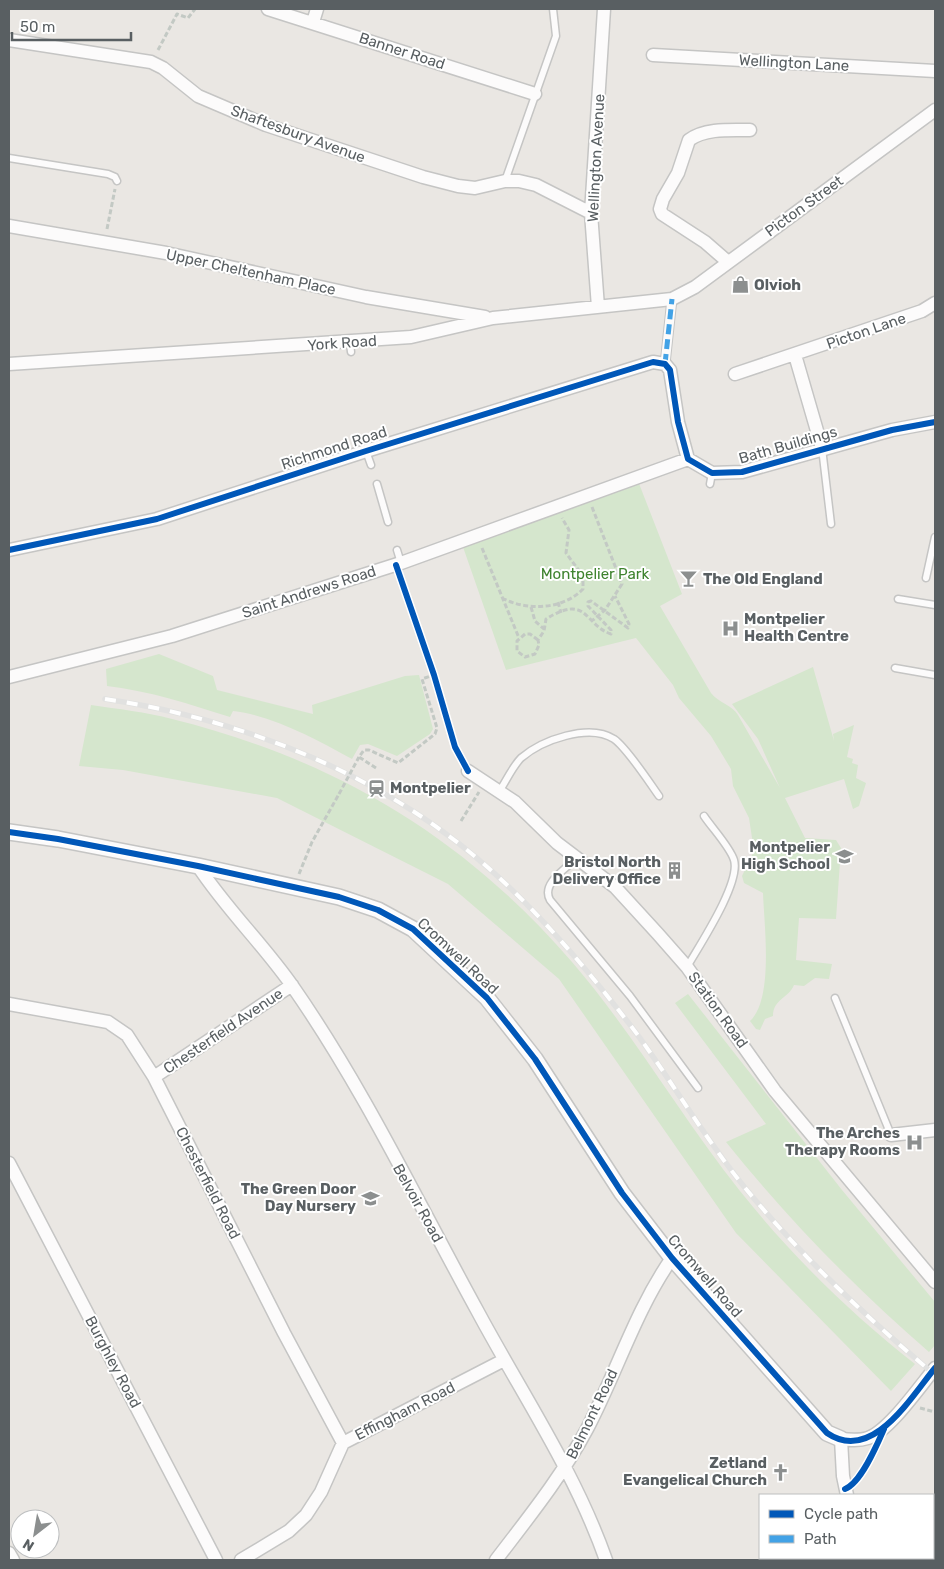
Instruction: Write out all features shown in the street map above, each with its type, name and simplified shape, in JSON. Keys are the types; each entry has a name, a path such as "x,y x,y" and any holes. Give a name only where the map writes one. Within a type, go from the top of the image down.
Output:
{"street":[{"name":"Banner Road","path":"268,9 535,94"},
{"path":"313,22 317,9"},
{"name":"Wellington Avenue","path":"598,307 591,213 604,9"},
{"name":"Shaftesbury Avenue","path":"9,40 151,62 163,68 198,96 266,125 458,186 475,188 505,181 520,181 536,185 591,213"},
{"name":"Wellington Lane","path":"654,55 935,71"},
{"name":"Picton Street","path":"672,299 695,287 935,110"},
{"path":"728,262 705,242 668,220 660,209 662,199 678,173 689,140 693,137 720,130 750,130"},
{"name":"Upper Cheltenham Place","path":"9,226 166,253 366,297 492,318"},
{"path":"672,299 665,364 670,370 678,422 684,451 688,459"},
{"name":"York Road","path":"9,364 351,347 411,337 492,318 672,299"},
{"name":"Picton Lane","path":"735,374 922,311 935,303"},
{"path":"796,355 822,448"},
{"name":"Richmond Road","path":"9,550 158,519 366,450 654,362 665,364"},
{"name":"Bath Buildings","path":"688,459 711,478 742,472 822,448 892,430 935,422"},
{"name":"Saint Andrews Road","path":"9,677 172,636 399,564 688,459"},
{"name":"Station Road","path":"468,771 500,790 576,858 615,887 687,967 776,1091 935,1282"},
{"name":"Cromwell Road","path":"9,832 58,839 294,886 339,897 378,910 413,929 488,998 535,1059 622,1193 672,1258 828,1433 841,1439"},
{"name":"Belvoir Road","path":"198,866 214,891 292,985 341,1061 504,1360 566,1466 606,1560"},
{"name":"Chesterfield Avenue","path":"154,1077 292,985"},
{"name":"Chesterfield Road","path":"9,1004 108,1022 127,1035 154,1077 284,1334 343,1443"},
{"path":"890,1135 935,1130"},
{"name":"Burghley Road","path":"9,1163 216,1560"},
{"name":"Belmont Road","path":"496,1560 566,1466 588,1428 653,1285 672,1258"},
{"name":"Effingham Road","path":"241,1560 289,1531 306,1516 321,1492 343,1443 504,1360"},
{"path":"844,1493 841,1439 856,1440 869,1438 884,1430 935,1368"},
{"path":"9,1553 12,1560"}],"lane":[{"path":"505,181 556,36 553,9"},
{"path":"9,158 108,174 115,177 117,181"},
{"path":"822,448 831,524"},
{"path":"366,450 371,465"},
{"path":"377,484 388,522"},
{"path":"926,578 935,537"},
{"path":"397,550 399,564"},
{"path":"898,599 935,605"},
{"path":"895,668 935,674"},
{"path":"500,790 520,759 544,745 573,734 594,732 614,740 659,796"},
{"path":"687,967 712,925 734,875 734,858 704,816"},
{"path":"576,858 549,885 547,895 615,977 698,1088"},
{"path":"835,998 890,1135"}],"path":[{"path":"151,62 177,14 188,18 195,9"},
{"path":"104,242 117,181"},
{"path":"588,494 622,582 605,610 593,620"},
{"path":"502,598 517,605 540,607 578,594 584,586 584,580 567,555 565,547 568,527 553,507"},
{"path":"478,535 519,638 516,646 517,651 526,657 535,654 539,645 538,640 545,629 547,618 561,612 578,610 593,620 602,630 611,634 611,630 588,606 588,602 594,601 626,628 629,627 630,624 615,596"},
{"path":"399,564 455,747 468,771"},
{"path":"558,602 561,612"},
{"path":"531,606 536,621 545,629"},
{"path":"519,638 530,634 538,640"},
{"path":"294,886 312,842 364,750 369,750 398,763 435,734 437,728 422,679 434,675"},
{"path":"360,758 376,768"},
{"path":"461,821 486,781"}],"green space":[{"name":"Montpelier Park","path":"638,481 682,594 660,606 711,693 738,715 780,788 758,739 732,704 813,667 834,741 833,734 854,725 847,757 853,759 852,763 858,765 856,778 866,783 859,806 853,809 844,779 785,798 805,838 836,840 841,848 836,919 799,918 796,960 832,964 829,979 815,978 804,986 794,985 789,993 778,1002 773,1016 765,1019 760,1030 756,1029 750,1021 757,1010 762,996 765,979 766,941 763,893 744,883 742,876 754,851 749,818 733,786 731,769 711,736 679,698 673,685 636,638 506,670 463,547"},
{"path":"159,654 213,676 217,690 313,714 312,705 405,676 419,675 433,729 430,734 397,756 368,744 360,745 352,759 294,729 264,718 233,711 230,717 154,695 107,686 106,669"},
{"path":"91,705 172,719 231,736 288,756 341,780 392,808 440,840 486,876 530,917 595,989 718,1163 759,1215 845,1304 915,1364 891,1391 736,1233 559,979 448,884 277,798 123,770 79,766"},
{"path":"688,994 842,1190 935,1302 935,1345 929,1352 823,1252 773,1198 726,1142 766,1124 675,1003"}],"railway":[{"path":"105,699 210,721 312,757 361,781 408,808 452,839 494,873 549,927 631,1026 746,1189 790,1239 836,1286 935,1375"}],"marked path":[{"path":"665,364 672,299"}],"cycle path":[{"path":"9,550 157,519 366,451 653,362 665,364 670,370 678,422 688,459 712,473 742,472 892,430 935,422"},
{"path":"396,565 434,675 455,747 468,771"},
{"path":"9,832 58,839 198,866 339,897 378,910 413,929 487,998 535,1059 622,1193 672,1258 827,1433 844,1440 859,1440 875,1434 902,1409 935,1368"},
{"path":"845,1489 863,1472 884,1429"}],"place":[{"name":"Olvioh","path":"740,285"},
{"name":"The Old England","path":"689,579"},
{"name":"Montpelier Health Centre","path":"730,628"},
{"name":"Montpelier","path":"376,788"},
{"name":"Montpelier High School","path":"844,856"},
{"name":"Bristol North Delivery Office","path":"675,871"},
{"name":"The Arches Therapy Rooms","path":"914,1142"},
{"name":"The Green Door Day Nursery","path":"370,1198"},
{"name":"Zetland Evangelical Church","path":"781,1472"}]}
